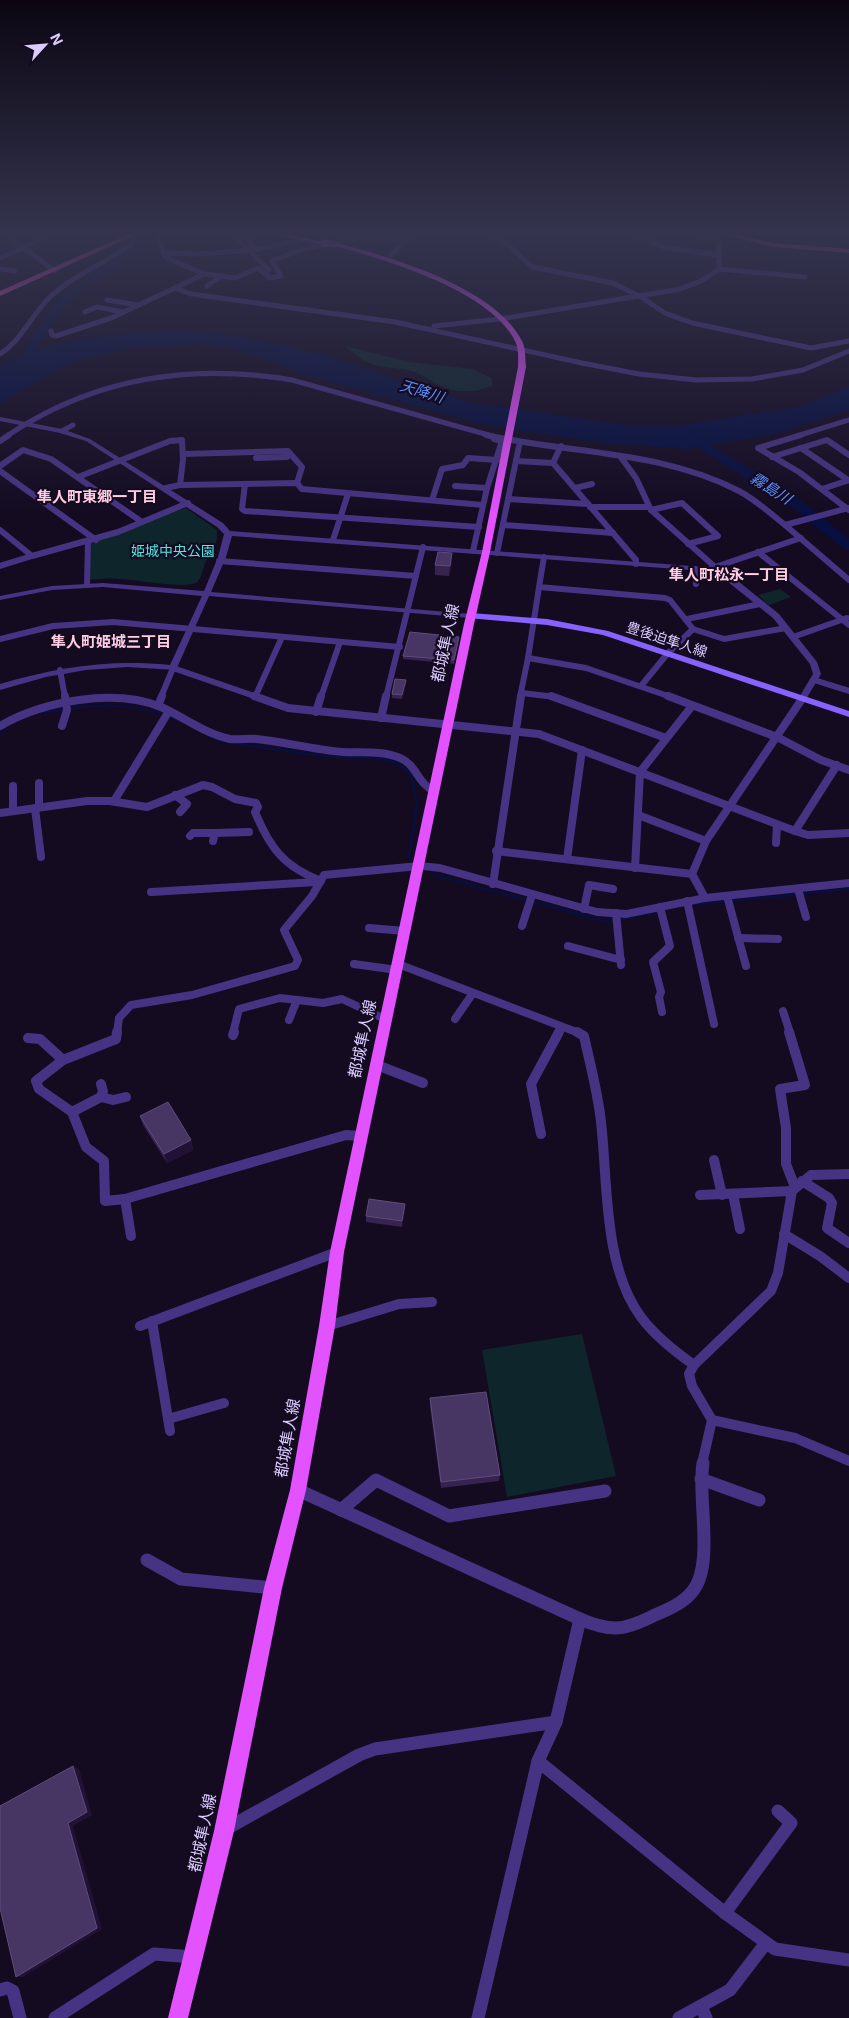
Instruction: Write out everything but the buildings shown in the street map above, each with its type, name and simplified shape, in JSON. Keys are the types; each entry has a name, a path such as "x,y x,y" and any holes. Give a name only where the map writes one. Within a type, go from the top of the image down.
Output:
{"main road":[{"path":"507,326 514,334 521,349"},
{"name":"都城隼人線","path":"178,2018 224,1830 273,1588 298,1490 328,1326 337,1252 486,552 521,375 521,349"},
{"name":"豊後迫隼人線","path":"471,616 533,620 605,633 849,714"}],"street":[{"path":"0,354 13,346 26,326"},
{"path":"51,331 52,335 56,336 83,326"},
{"path":"418,326 521,349 673,377 714,379 758,378 798,373 821,366 849,351"},
{"path":"424,327 432,326"},
{"path":"709,326 742,335 812,348 849,342"},
{"path":"0,441 25,423 67,402 114,387 165,377 220,374 267,376 297,381 470,431 660,464 722,484 749,498 787,525 849,580"},
{"path":"0,419 62,431 88,440 166,488 220,525 228,533 694,569 715,567 801,538"},
{"path":"848,509 799,472 758,448 849,420"},
{"path":"62,431 74,425"},
{"path":"833,425 849,427"},
{"path":"470,431 468,433 502,441 498,460 487,488 474,551"},
{"path":"78,477 182,440 180,485"},
{"path":"772,457 827,440 849,455"},
{"path":"498,553 519,446"},
{"path":"553,463 560,446"},
{"path":"801,448 848,480"},
{"path":"0,466 23,450 51,459 142,522"},
{"path":"182,454 288,451 295,456 302,467 297,483"},
{"path":"241,452 241,462"},
{"path":"256,458 295,456"},
{"path":"620,456 636,478 649,509 786,628 814,664 817,674 802,699 728,806 706,842 692,874"},
{"path":"432,500 440,470 462,465 468,458 498,460"},
{"path":"516,461 553,463 613,532 636,560 636,564"},
{"path":"0,470 96,540"},
{"path":"822,489 848,480"},
{"path":"166,488 180,485 297,483"},
{"path":"297,483 302,489 484,505"},
{"path":"245,484 242,510 245,511 479,527"},
{"path":"575,488 592,484"},
{"path":"455,486 487,488"},
{"path":"333,540 348,494"},
{"path":"508,499 649,509 682,503 718,536 688,544"},
{"path":"0,566 96,540 188,503"},
{"path":"787,525 848,509"},
{"path":"503,525 613,532"},
{"path":"0,530 3,536 32,556"},
{"path":"158,706 228,541 228,533"},
{"path":"87,585 88,541"},
{"path":"381,718 400,647 423,547"},
{"path":"758,552 846,619 849,625"},
{"path":"493,884 514,730 522,693 544,557"},
{"path":"219,561 416,576"},
{"path":"694,569 696,584"},
{"path":"0,598 45,589 87,585 471,616"},
{"path":"539,587 665,598 687,619 693,628 730,639 786,628"},
{"path":"687,619 760,604"},
{"path":"793,637 846,619"},
{"path":"0,639 53,626 94,622 400,647"},
{"path":"641,686 668,653 693,628"},
{"path":"255,697 282,637"},
{"path":"316,712 340,642"},
{"path":"528,658 586,668 641,686 777,736 821,760 849,770"},
{"path":"1,685 60,670 108,664 173,668 203,675 255,697 288,708 538,734 795,831 808,835 849,833"},
{"path":"60,670 66,706 62,726"},
{"path":"814,680 849,691"},
{"path":"522,693 551,696 666,738"},
{"path":"0,726 23,713 66,706 128,700 158,706 167,714 228,739 256,739 315,750 379,754 401,758 410,763 423,786 434,791"},
{"path":"635,868 640,772 692,706"},
{"path":"114,801 129,780 136,762 167,714"},
{"path":"566,859 582,750"},
{"path":"795,831 837,766"},
{"path":"39,783 37,808 41,857"},
{"path":"0,813 87,801 114,801 147,807 192,787 207,785 235,799 256,803 258,807 249,833 214,837 193,833 190,836"},
{"path":"13,786 13,811"},
{"path":"175,795 187,804 180,812"},
{"path":"255,812 278,857 297,872 321,881"},
{"path":"638,815 706,842"},
{"path":"776,843 777,825"},
{"path":"496,851 692,874"},
{"path":"361,1136 346,1135 125,1199 105,1201 104,1161 86,1147 72,1112 39,1089 36,1081 63,1060 116,1039 119,1018 127,1008 135,1003 192,995 295,966 298,960 286,938 284,930 321,881 324,874 419,866 440,868 532,895 616,914 661,910 705,898 728,900 799,892 849,883"},
{"path":"692,874 705,898"},
{"path":"151,892 321,881"},
{"path":"579,883 613,889"},
{"path":"584,908 589,885"},
{"path":"799,892 806,916"},
{"path":"522,926 532,895"},
{"path":"728,900 746,966"},
{"path":"688,904 714,1024"},
{"path":"661,910 670,946 653,962 661,992 659,997 662,1012"},
{"path":"568,946 621,963 616,914"},
{"path":"369,928 405,931"},
{"path":"738,938 778,939"},
{"path":"354,964 397,967 474,993 561,1028 574,1030 584,1036 601,1119 616,1263 635,1310 657,1338 694,1365"},
{"path":"455,1019 474,993"},
{"path":"233,1035 239,1009 280,998 323,1003 342,999 387,1020"},
{"path":"289,1020 297,1000"},
{"path":"298,1490 580,1619 610,1630 623,1630 668,1610 691,1594 697,1586 700,1574 703,1537 701,1479 712,1420 689,1380 689,1374 694,1365 771,1292 778,1273 784,1234 796,1186 786,1164 786,1128 780,1089 805,1085 783,1011"},
{"path":"542,1134 531,1084 561,1028"},
{"path":"28,1038 40,1039 63,1060"},
{"path":"377,1065 422,1084"},
{"path":"101,1084 103,1091 101,1097"},
{"path":"72,1112 101,1097 113,1100 126,1098"},
{"path":"714,1160 722,1194"},
{"path":"700,1195 733,1194 796,1186 816,1174 849,1174"},
{"path":"796,1186 829,1198 832,1203 827,1228 849,1243"},
{"path":"733,1194 740,1229"},
{"path":"125,1199 131,1236"},
{"path":"784,1234 820,1256 849,1278"},
{"path":"140,1326 337,1252"},
{"path":"328,1326 398,1304 432,1302"},
{"path":"152,1321 169,1425 224,1403"},
{"path":"712,1420 795,1438 849,1461"},
{"path":"701,1479 759,1500"},
{"path":"341,1510 376,1480 449,1516 605,1491"},
{"path":"147,1560 181,1579 273,1588"},
{"path":"478,2018 538,1761 556,1722 580,1619"},
{"path":"224,1830 359,1755 375,1749 556,1722"},
{"path":"538,1761 725,1913 775,1949 849,1960"},
{"path":"725,1913 791,1823 778,1811"},
{"path":"679,2018 703,2012 730,1990 766,1943"},
{"path":"56,2018 154,1954 193,1957"},
{"path":"0,1990 7,1988 13,1991 20,2018"}],"green space":[{"path":"345,346 410,362 472,369 492,378 492,386 469,391 455,390 433,382 412,371 377,366 363,360"},
{"name":"姫城中央公園","path":"186,508 217,530 217,539 214,547 197,582 182,585 127,579 89,580 89,543"},
{"path":"780,589 791,597 769,605 758,595"},
{"path":"582,1334 616,1476 507,1497 482,1350"}],"water":[{"name":"天降川","path":"176,331 243,336 321,354 467,402 626,425 681,425 801,406 849,386 849,410 775,434 687,449 604,443 489,426 303,374 255,355 206,344 135,347 71,362 0,403 0,366 20,356 63,343 85,339"}],"waterway":[{"path":"22,373 42,326"},
{"name":"霧島川","path":"689,436 798,505 849,546"},
{"path":"41,713 77,707 110,706 143,709 178,720"},
{"path":"0,731 7,727"},
{"path":"208,736 226,742 321,756 381,759 393,762 405,769 412,779 417,804 409,858"},
{"path":"434,875 608,922 660,911"},
{"path":"688,905 849,889"}],"district":[{"name":"隼人町東郷一丁目","path":"97,496"},
{"name":"隼人町松永一丁目","path":"729,574"},
{"name":"隼人町姫城三丁目","path":"111,641"}]}
